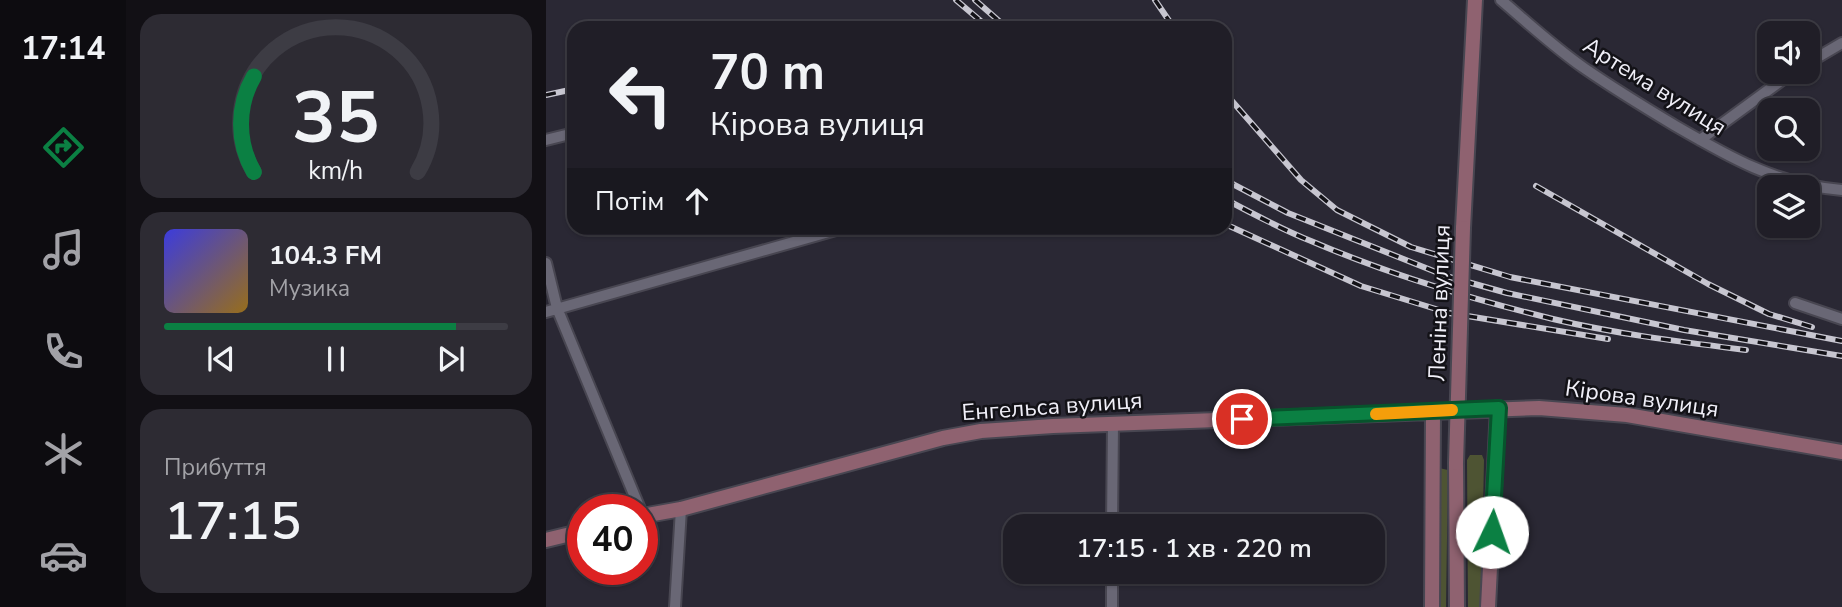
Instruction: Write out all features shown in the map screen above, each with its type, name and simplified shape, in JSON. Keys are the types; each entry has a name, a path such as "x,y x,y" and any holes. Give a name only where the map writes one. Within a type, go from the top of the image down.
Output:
{"street":[{"name":"Леніна вулиця","path":"1457,607 1456,463 1463,228 1475,0"},
{"name":"Артема вулиця","path":"1501,0 1581,66 1700,140 1771,176 1824,189 1842,190"},
{"path":"1820,56 1842,43"},
{"path":"1700,140 1777,84"},
{"path":"546,140 567,135"},
{"path":"552,310 818,235"},
{"path":"546,263 552,310 633,494"},
{"path":"1795,303 1842,319"},
{"path":"1488,607 1499,408"},
{"name":"Кірова вулиця","path":"1433,411 1552,408 1627,415 1842,452"},
{"name":"Леніна вулиця","path":"1432,607 1433,411"},
{"name":"Енгельса вулиця","path":"658,513 943,438 981,431 1113,423 1433,411"},
{"path":"1112,514 1113,423"},
{"path":"675,607 681,509"},
{"path":"546,540 567,535"},
{"path":"1112,584 1112,607"}],"green space":[{"path":"1470,455 1482,455 1484,460 1481,607 1468,607 1467,460"},
{"path":"1439,468 1448,470 1446,607 1438,607"}],"railway":[{"path":"956,0 981,21"},
{"path":"975,0 999,21"},
{"path":"1155,0 1169,21"},
{"path":"546,95 567,90"},
{"path":"1232,101 1301,180 1337,210 1411,247 1510,277 1842,341"},
{"path":"1232,184 1288,213 1446,276 1507,293 1684,330 1842,356"},
{"path":"1536,186 1708,284 1769,314 1812,327"},
{"path":"1232,203 1340,253 1461,294 1601,329 1746,350"},
{"path":"1232,227 1361,286 1449,313 1608,339"}],"slow traffic":[{"path":"1376,414 1452,410"}],"route":[{"path":"1242,419 1499,408 1492,532"}]}
